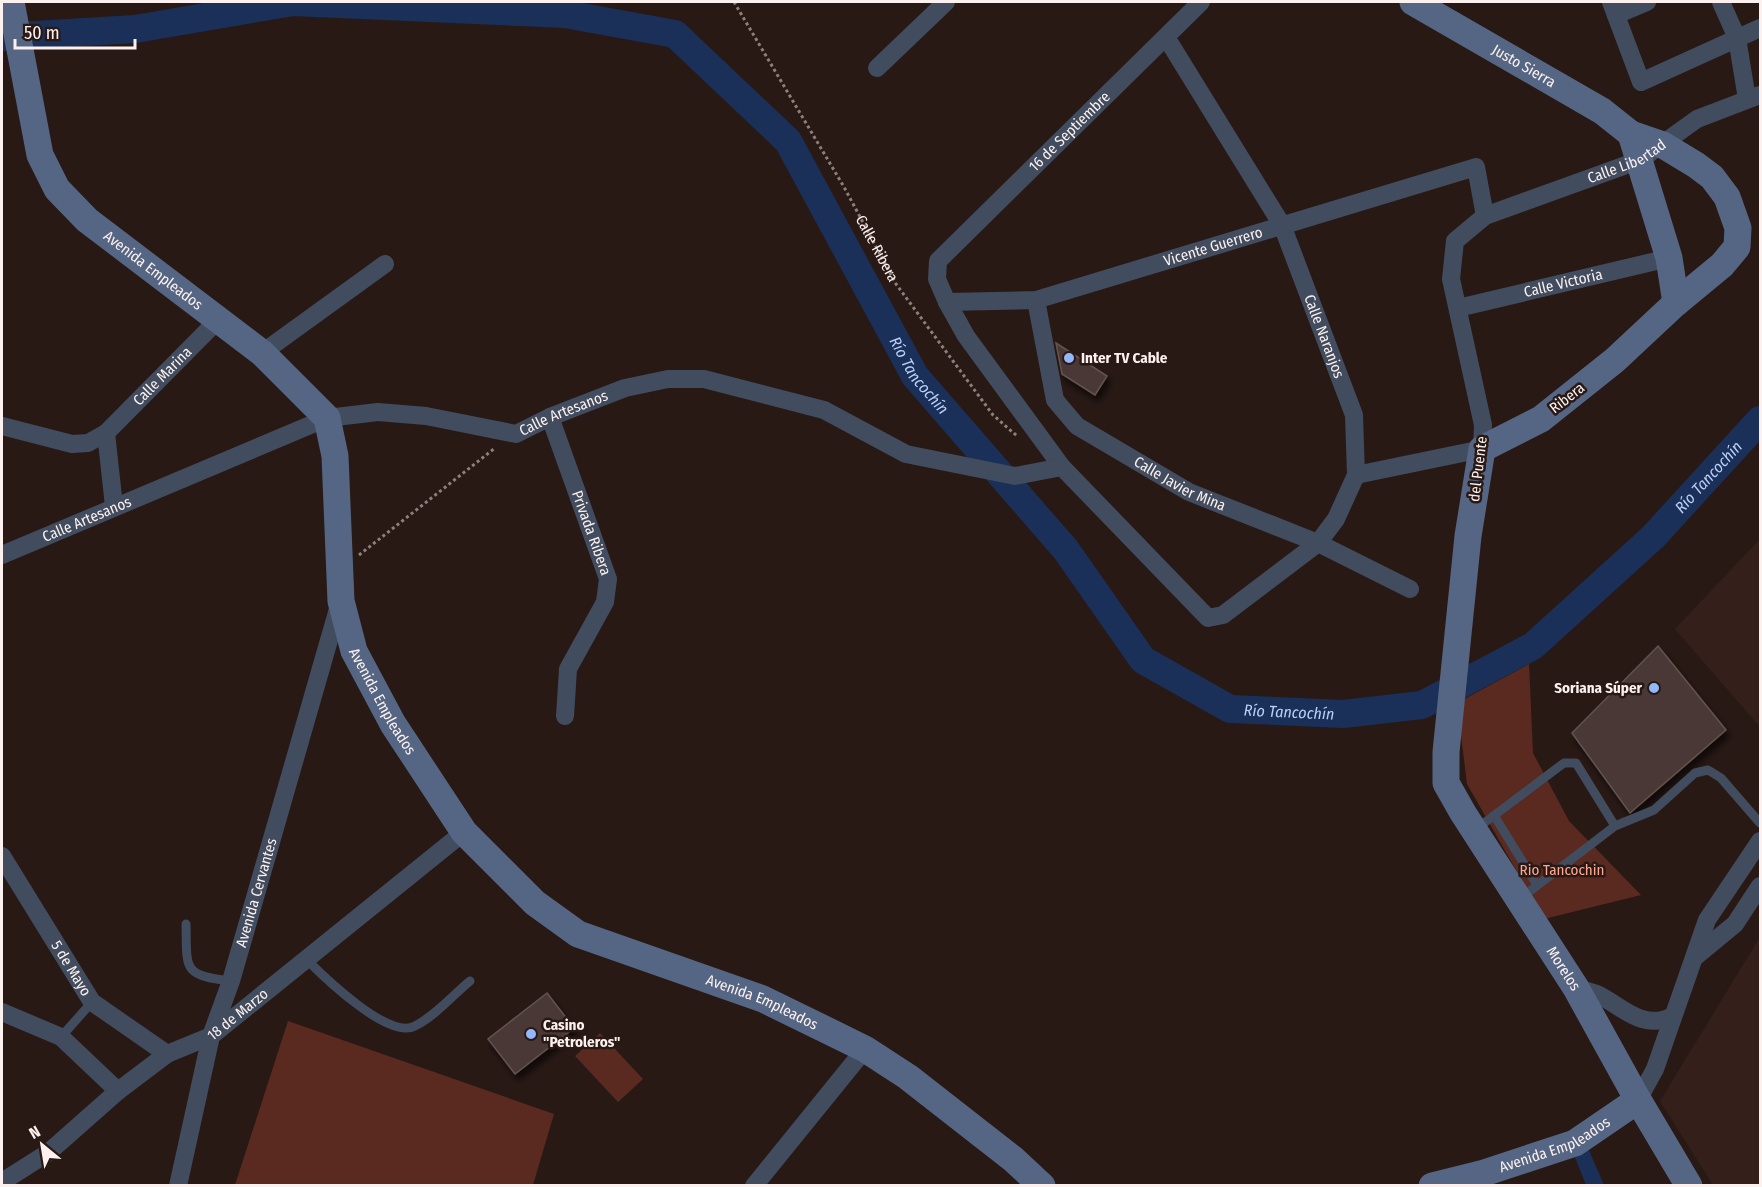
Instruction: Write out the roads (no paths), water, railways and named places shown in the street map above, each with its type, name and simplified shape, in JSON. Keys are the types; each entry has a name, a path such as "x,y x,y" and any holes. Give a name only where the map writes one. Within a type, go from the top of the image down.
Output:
{"street":[{"name":"Avenida Empleados","path":"11,2 40,155 57,189 87,220 262,353 327,418 335,456 341,601 354,651 393,724 465,832 535,903 578,934 763,999 865,1049 908,1077 1013,1159 1042,1185"},
{"path":"877,68 946,2"},
{"name":"16 de Septiembre","path":"947,302 938,279 938,261 1201,2"},
{"name":"Justo Sierra","path":"1413,2 1602,111 1631,134 1663,145 1712,177 1726,196 1738,228 1737,247"},
{"path":"1647,2 1614,8 1641,82 1761,28"},
{"path":"1721,2 1737,38 1754,97"},
{"name":"Calle Naranjos","path":"1062,467 1208,618 1223,615 1318,543 1336,519 1356,475 1354,415 1281,225 1166,37"},
{"name":"Calle Libertad","path":"1485,216 1640,160 1697,119 1754,97"},
{"path":"1631,134 1669,258 1676,303"},
{"name":"Vicente Guerrero","path":"947,302 1036,300 1476,167 1485,216"},
{"name":"del Puente","path":"1446,752 1468,536 1482,449 1483,425 1451,279 1455,241 1485,216"},
{"name":"Ribera","path":"1356,475 1482,449 1540,418 1615,360 1676,303 1722,265 1737,247"},
{"name":"Calle Victoria","path":"1458,308 1669,258"},
{"path":"262,353 385,264"},
{"name":"Calle Javier Mina","path":"1036,300 1055,400 1077,426 1189,492 1318,543 1410,589"},
{"path":"947,302 966,336 1062,467"},
{"name":"Calle Marina","path":"2,426 72,444 88,443 106,433 218,320"},
{"name":"Calle Artesanos","path":"2,555 327,418 378,412 426,416 516,434 550,417 625,388 668,379 704,380 824,410 906,454 1015,476 1062,467"},
{"name":"Privada Ribera","path":"550,417 608,579 605,602 568,669 564,716"},
{"path":"106,433 114,506"},
{"name":"Avenida Cervantes","path":"177,1185 211,1036 231,981 341,601"},
{"name":"Morelos","path":"1446,752 1446,783 1484,824 1528,893 1576,988 1638,1100 1689,1185"},
{"name":"18 de Marzo","path":"2,1182 49,1152 118,1091 167,1054 211,1036 465,832"},
{"path":"1638,1100 1655,1069 1707,920 1761,840"},
{"name":"5 de Mayo","path":"2,856 92,1002 167,1054"},
{"path":"1695,957 1735,924 1761,886"},
{"path":"1576,988 1598,994 1638,1019 1656,1022 1673,1016"},
{"path":"2,1012 61,1037 118,1091"},
{"path":"754,1185 865,1049"},
{"name":"Avenida Empleados","path":"1432,1185 1485,1179 1575,1143 1638,1100"}],"lane":[{"path":"1484,824 1571,760 1576,763 1615,826"},
{"path":"1528,893 1615,826 1654,810 1695,773 1708,770 1722,778 1761,823"},
{"path":"186,924 187,960 192,971 201,977 231,981"},
{"path":"307,960 338,991 399,1028 414,1027 470,981"},
{"path":"61,1037 92,1002"}],"water":[{"path":"1588,1148 1604,1185 1586,1185 1574,1155"}],"waterway":[{"name":"Río Tancochín","path":"2,37 135,29 293,2 565,14 675,34 788,141 915,376 1066,550 1143,660 1230,709 1343,714 1422,705 1533,646 1653,537 1760,420"}],"place":[{"name":"Inter TV Cable","path":"1069,358"},
{"name":"Soriana Súper","path":"1654,688"},
{"name":"Casino \"Petroleros\"","path":"531,1034"}],"park label":[{"name":"Rio Tancochin","path":"1562,870"}]}
